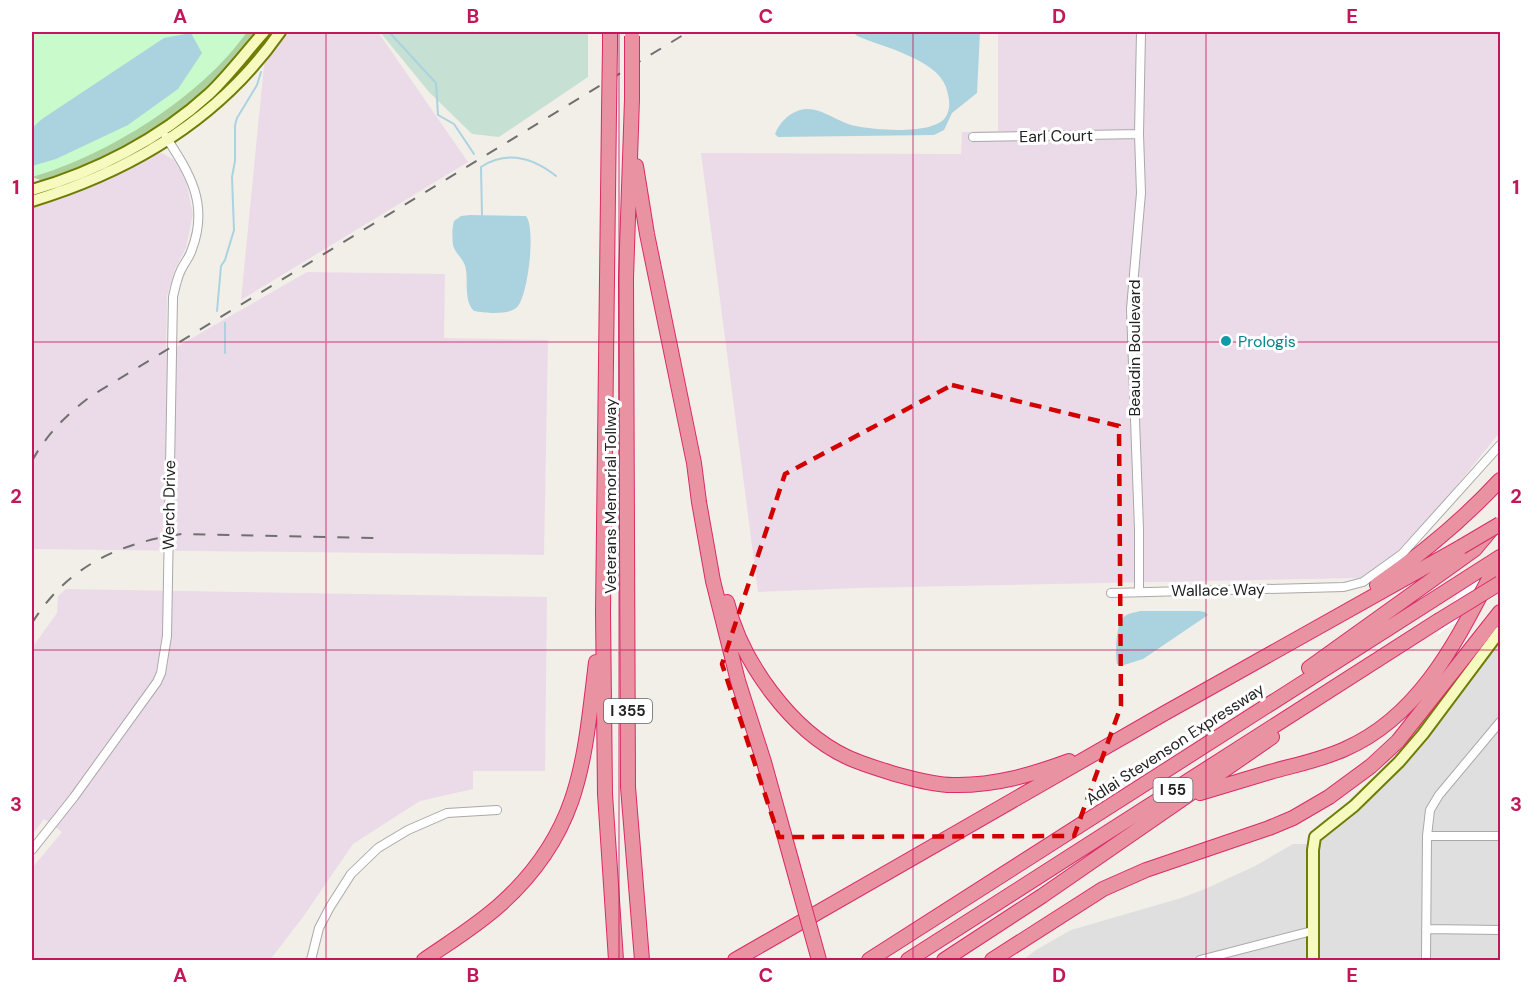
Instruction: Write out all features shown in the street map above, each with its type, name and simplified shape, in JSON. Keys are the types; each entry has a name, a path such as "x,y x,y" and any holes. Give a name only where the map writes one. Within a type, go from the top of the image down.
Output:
{"highway":[{"name":"Veterans Memorial Tollway","path":"610,32 603,612 606,794 616,960"},
{"name":"Veterans Memorial Tollway","path":"632,34 632,139 626,278 628,775 642,960"},
{"path":"632,139 647,234 694,463 699,502 722,619 819,960"},
{"path":"694,463 704,498 728,609 745,651 764,682 791,714 807,729 839,752 857,761 912,779 951,785 1023,777 1115,742"},
{"path":"1308,633 1427,548 1474,508 1500,480"},
{"path":"1065,834 1353,638 1475,549 1500,520"},
{"path":"735,960 1500,524"},
{"path":"1184,798 1330,755 1370,736 1387,724 1419,695 1436,673 1500,558"},
{"name":"Adlai Stevenson Expressway","path":"869,960 1500,558"},
{"name":"I 55","path":"908,960 1500,583"},
{"path":"424,960 500,905 529,876 555,839 567,814 585,748 603,612"},
{"path":"992,960 1103,889 1146,870 1269,828 1311,808 1338,791 1371,766 1398,741 1500,612"},
{"path":"944,960 1233,766 1363,670"},
{"path":"949,960 970,943"}],"street":[{"path":"32,190 89,169 193,123 222,99 280,32"},
{"name":"Beaudin Boulevard","path":"1139,592 1131,309 1141,204 1139,134 1141,32"},
{"path":"32,201 113,171 165,135 209,93 262,34 268,47"},
{"name":"Earl Court","path":"973,137 1139,134"},
{"name":"Werch Drive","path":"32,850 158,682 161,673 167,636 173,297 181,269 192,252 199,214 195,188 165,135"},
{"name":"Wallace Way","path":"1111,593 1344,587 1364,582 1390,564 1461,491 1500,445"},
{"path":"1313,960 1314,840 1318,834 1354,806 1382,780 1412,748 1500,631"},
{"path":"1426,959 1427,836 1430,810 1434,801 1500,722"},
{"path":"311,960 319,928 330,907 351,874 378,848 408,830 447,813 497,810"},
{"path":"1427,836 1500,836"},
{"path":"1426,929 1500,930"},
{"path":"1200,960 1312,931"}],"highlighted area":[{"path":"952,385 1119,426 1121,706 1074,836 779,837 722,664 785,474"}],"shaded area":[{"path":"283,32 378,32 468,162 241,300 265,55"},
{"path":"998,32 1500,32 1500,432 1441,505 1389,560 1360,578 758,592 701,153 961,154 962,132 998,131"},
{"path":"162,153 174,160 181,171 187,185 193,214 186,248 175,269 167,296 166,353 307,272 445,274 444,338 548,340 544,555 32,549 32,207 84,190 151,156"},
{"path":"66,589 547,597 545,771 473,771 473,789 420,801 353,844 303,917 270,960 32,960 32,868 62,832 44,819 32,835 32,648 57,613 58,596"},
{"path":"1500,638 1500,960 1023,960 1071,930 1205,889 1255,866 1293,844 1319,844 1322,837 1356,810 1413,753"}],"green space":[{"path":"32,32 247,32 228,56 205,79 151,121 91,154 32,177"},
{"path":"124,32 258,32 199,96 164,123 125,146 84,165 43,181 32,177"},
{"path":"380,32 588,32 588,77 499,137 472,134 429,92"}],"water":[{"path":"853,32 980,32 977,93 952,113 944,130 934,135 778,137 775,134 783,121 791,114 805,109 818,111 856,126 889,130 928,127 945,118 949,106 946,87 932,69 920,61 857,36"},
{"path":"191,33 202,53 178,89 128,125 56,159 32,166 32,128 42,119 164,38"},
{"path":"461,216 526,216 530,233 530,261 522,299 514,309 503,313 491,313 474,311 471,307 465,266 454,248 452,236 454,221"},
{"path":"1140,611 1199,611 1208,615 1143,659 1121,666 1117,664 1116,654 1120,623 1126,616"}],"pier":[{"path":"1500,549 1500,593 1437,635 1472,567"}],"waterway":[{"path":"389,32 436,83 438,115 454,124 474,154"},
{"path":"217,311 221,266 234,230 232,177 235,161 235,125 257,85 261,72"},
{"path":"482,215 481,167 500,159 520,158 556,176"},
{"path":"225,323 225,353"}],"railway":[{"path":"32,461 58,425 91,396 688,32"},
{"path":"32,623 46,603 78,573 116,551 159,538 182,534 377,538"}],"place":[{"name":"Prologis","path":"1226,341"}]}
